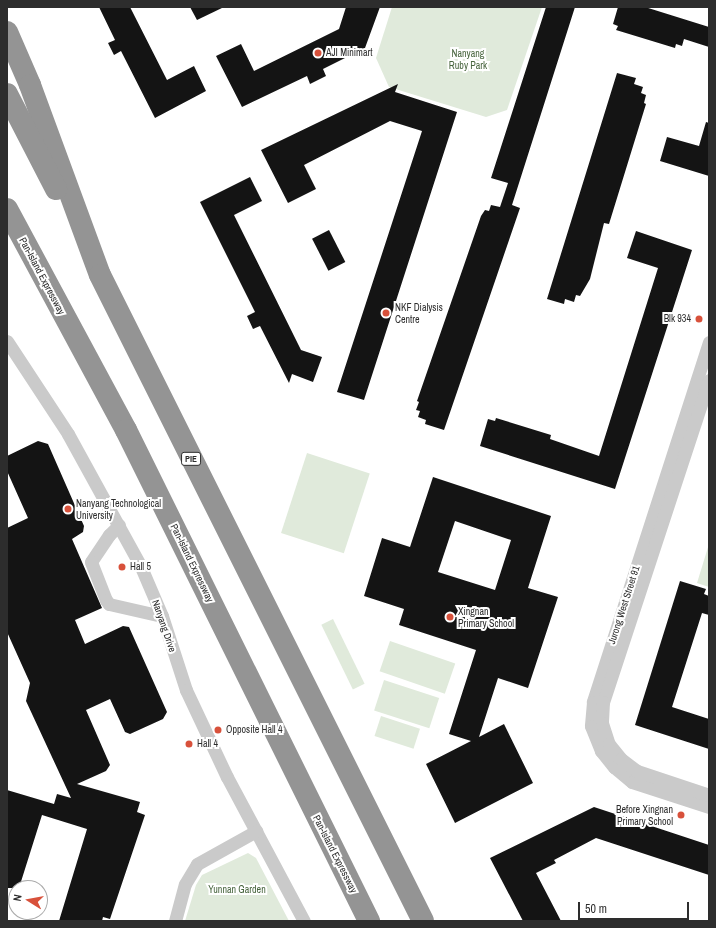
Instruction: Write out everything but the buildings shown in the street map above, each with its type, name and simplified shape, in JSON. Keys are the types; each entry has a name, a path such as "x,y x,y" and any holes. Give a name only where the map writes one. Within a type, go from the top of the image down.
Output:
{"highway":[{"path":"7,32 30,85 100,275"},
{"name":"PIE","path":"7,94 100,275 422,921"},
{"name":"Pan-Island Expressway","path":"7,209 126,430 369,921"},
{"path":"7,237 28,250"}],"street":[{"name":"Nanyang Drive","path":"7,341 68,434 141,567 162,616 186,690 256,831 304,921"},
{"name":"Jurong West Street 91","path":"709,342 593,702 591,726 601,751 632,782 709,807"},
{"name":"Jurong West Street 91","path":"709,380 603,702 602,723 609,744 621,759 637,771 709,795"},
{"path":"119,525 109,535 92,562 106,600 109,604 162,616"},
{"path":"175,921 192,870 211,854 256,831"}],"green space":[{"name":"Nanyang Ruby Park","path":"392,7 542,7 507,110 486,117 389,87 376,58"},
{"path":"307,453 370,473 344,553 281,533"},
{"path":"709,544 709,587 697,583"},
{"path":"333,619 365,684 353,689 321,625"},
{"path":"390,641 455,663 445,694 380,671"},
{"path":"384,680 439,698 429,728 374,710"},
{"path":"381,716 420,729 414,749 375,736"},
{"name":"Yunnan Garden","path":"248,853 256,858 289,921 185,921 196,885 202,875"}],"place":[{"name":"AJI Minimart","path":"318,53"},
{"name":"NKF Dialysis Centre","path":"386,313"},
{"name":"Blk 934","path":"699,319"},
{"name":"Nanyang Technological University","path":"68,509"},
{"name":"Hall 5","path":"122,567"},
{"name":"Xingnan Primary School","path":"450,617"},
{"name":"Opposite Hall 4","path":"218,730"},
{"name":"Hall 4","path":"189,744"},
{"name":"Before Xingnan Primary School","path":"681,815"}]}
